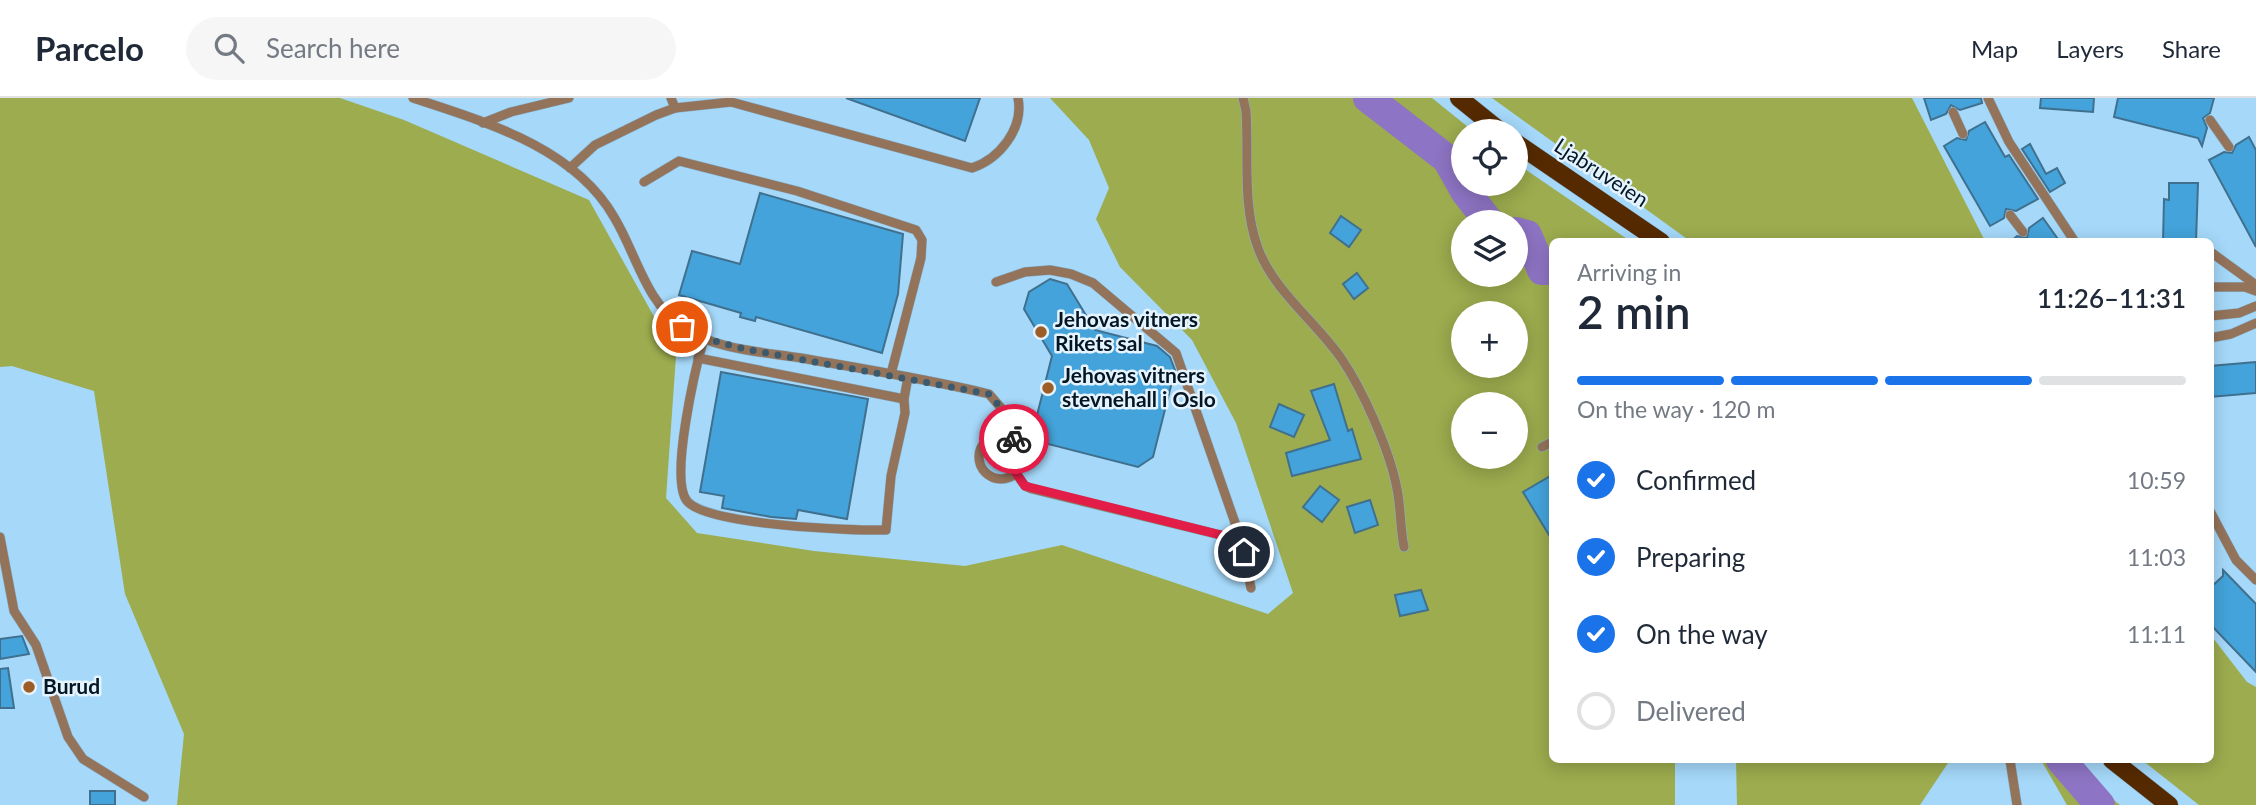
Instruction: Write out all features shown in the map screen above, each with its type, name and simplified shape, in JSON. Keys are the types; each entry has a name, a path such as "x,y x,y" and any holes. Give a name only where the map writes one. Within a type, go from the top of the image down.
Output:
{"main road":[{"path":"1459,98 1485,119"},
{"name":"Ljabruveien","path":"1528,151 1655,238"},
{"path":"2116,763 2169,805"}],"lane":[{"path":"413,98 516,136 570,168 596,191 614,216 659,305 682,327 704,338 745,349 989,394 1002,409 1006,435 1018,443 1023,453 1022,464 1016,473 1003,478 984,470 980,459 981,449 988,440 1006,435"},
{"path":"482,123 511,112 569,98"},
{"path":"671,98 675,108"},
{"path":"570,168 595,145 675,108 733,100 972,168 990,162 1003,149 1014,128 1018,98"},
{"path":"1242,98 1246,111 1250,215 1257,247 1274,275 1328,341 1357,384 1389,455 1397,488 1404,547"},
{"path":"1990,99 2008,142 2072,238"},
{"path":"1953,112 1963,134"},
{"path":"2210,120 2229,147"},
{"path":"644,182 679,160 797,191 916,230 922,240 922,258 891,374"},
{"path":"2010,215 2023,232"},
{"path":"2214,254 2256,285"},
{"path":"996,282 1033,271 1071,274 1093,283 1169,345 1183,367 1241,540 1251,588"},
{"path":"2214,287 2245,287 2256,291"},
{"path":"2214,316 2239,313 2256,306"},
{"path":"2214,337 2231,334 2256,323"},
{"path":"704,338 684,436 684,495 690,504 720,515 798,527 886,530 891,476 905,413 904,399 908,377"},
{"path":"698,358 904,399"},
{"path":"1542,447 1549,444"},
{"path":"1016,473 1025,486 1032,489 1241,540"},
{"path":"2214,519 2235,560 2256,580"},
{"path":"0,537 14,611 36,645 68,737 83,759 144,797"},
{"path":"2010,763 2017,805"}],"green space":[{"path":"0,98 340,98 404,120 589,200 676,356 666,498 697,533 814,551 965,566 1062,545 1268,614 1293,593 1236,423 1192,340 1120,267 1096,219 1109,188 1089,140 1050,98 1432,98 1458,119 1451,119 1451,196 1528,196 1528,171 1626,238 1549,238 1549,763 1675,763 1675,805 177,805 184,734 125,594 94,391 12,366 0,367"},
{"path":"1492,98 1912,98 1983,238 1686,238 1528,124 1528,119 1521,119"},
{"path":"2214,639 2247,682 2256,687 2256,805 2199,805 2146,763 2214,763"},
{"path":"1736,763 1948,763 1920,805 1737,805"},
{"path":"2043,763 2067,763 2120,805 2067,805"}],"building":[{"path":"846,98 980,98 965,141"},
{"path":"1924,98 1981,98 1982,103 1960,110 1951,105 1946,114 1931,120"},
{"path":"2041,98 2094,98 2093,112 2040,108"},
{"path":"2118,98 2214,98 2210,113 2203,118 2207,128 2202,146 2198,138 2114,117"},
{"path":"1985,122 2005,157 2009,155 2038,199 2016,211 2006,209 2004,218 1990,226 1944,146 1957,138 1966,140 1969,131"},
{"path":"2249,137 2256,150 2256,247 2209,160 2224,152 2232,153 2236,145"},
{"path":"2030,144 2046,174 2057,168 2065,183 2050,192 2022,149"},
{"path":"2169,183 2198,183 2196,238 2163,238 2164,199 2169,200"},
{"path":"760,193 903,234 898,294 882,353 756,317 755,321 740,317 741,313 679,295 692,251 740,264"},
{"path":"1341,216 1361,230 1349,247 1330,233"},
{"path":"2043,218 2057,238 2027,238 2029,228"},
{"path":"1357,273 1368,288 1354,299 1343,284"},
{"path":"1050,279 1067,284 1095,330 1157,346 1170,357 1175,370 1153,457 1138,467 1044,443 1034,427 1052,356 1024,309 1029,292"},
{"path":"2256,362 2256,393 2214,397 2214,366"},
{"path":"721,372 868,399 847,519 798,510 796,519 771,517 722,508 724,496 700,492"},
{"path":"1334,384 1348,431 1352,429 1361,459 1292,476 1286,453 1330,440 1311,391"},
{"path":"1279,404 1304,415 1294,437 1270,427"},
{"path":"1549,477 1549,535 1523,492"},
{"path":"1320,486 1339,500 1322,522 1303,507"},
{"path":"1370,500 1378,525 1355,533 1347,507"},
{"path":"2223,570 2256,604 2256,672 2214,628 2214,584 2223,576"},
{"path":"1421,590 1428,610 1400,616 1395,595"},
{"path":"22,636 29,654 0,659 0,639"},
{"path":"8,668 14,708 0,708 0,669"},
{"path":"90,791 115,791 115,805 90,805"}],"waterway":[{"path":"1368,98 1447,159 1465,191 1480,210"},
{"path":"1528,237 1542,270 1549,270"},
{"path":"2064,763 2100,805"}],"way so far":[{"path":"682,327 696,336 722,344 989,394 1002,409 1006,435 1014,439"}],"place":[{"name":"Jehovas vitners Rikets sal","path":"1041,332"},
{"name":"Jehovas vitners stevnehall i Oslo","path":"1048,388"},
{"name":"Burud","path":"29,687"}],"route":[{"path":"1014,439 1023,453 1022,464 1016,473 1025,486 1056,496 1241,540 1244,552"}]}
